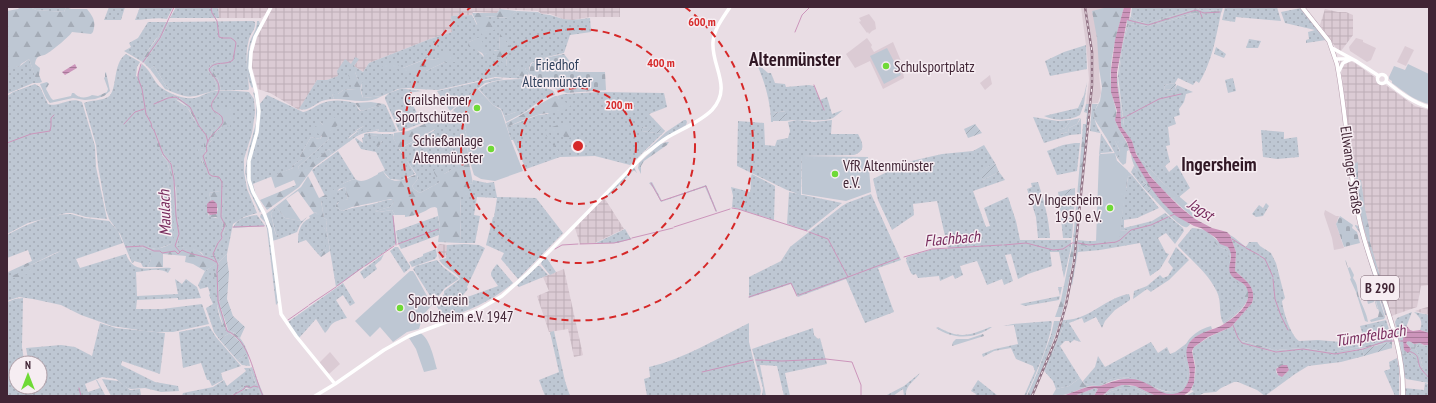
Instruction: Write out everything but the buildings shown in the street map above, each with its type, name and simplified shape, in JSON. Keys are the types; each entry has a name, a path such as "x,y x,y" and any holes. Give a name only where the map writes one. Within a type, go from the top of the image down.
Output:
{"main road":[{"path":"271,7 255,37 251,52 250,68 259,111 257,132 249,161 249,180 252,192 264,213 270,229 281,314 296,336 335,384"},
{"path":"315,396 409,336 468,314 495,302 514,287 646,154 668,137 707,114 717,102 721,89 721,80 714,54 713,42 718,26 730,7"},
{"name":"Ellwanger Straße","path":"1302,7 1325,35 1336,58 1339,71 1351,169 1360,222 1396,341 1401,364 1403,396"},
{"path":"1332,48 1379,76 1382,74 1385,75 1387,79 1386,81 1411,99 1421,105 1429,107"},
{"path":"1336,58 1344,56 1348,57"},
{"path":"1336,58 1352,59"},
{"path":"1339,71 1344,63 1352,59"}],"shaded area":[{"path":"218,7 269,7 265,15 261,18 219,18"},
{"path":"273,7 617,7 620,8 620,17 590,17 573,20 563,19 550,14 542,14 538,11 500,9 497,13 473,12 472,15 451,16 452,32 369,63 363,72 354,66 358,60 339,76 327,80 317,80 299,110 270,93 258,89 252,67 253,51 258,35"},
{"path":"1081,7 1110,7 1099,74 1101,93 1098,103 1086,104 1089,80"},
{"path":"1124,7 1131,7 1117,72 1121,126 1132,141 1136,154 1150,176 1180,207 1195,219 1212,228 1227,232 1230,235 1236,252 1235,271 1249,284 1253,297 1252,303 1231,327 1208,337 1194,347 1192,351 1195,367 1194,383 1190,391 1183,396 1156,396 1135,386 1122,385 1110,389 1102,396 1094,396 1098,389 1095,388 1074,396 1063,396 1090,386 1101,386 1117,380 1127,379 1141,381 1164,393 1174,394 1181,392 1186,386 1190,375 1187,355 1188,345 1195,337 1224,324 1241,311 1247,302 1248,297 1247,288 1245,285 1234,278 1230,273 1229,267 1231,254 1228,247 1220,244 1216,238 1201,228 1194,226 1176,216 1162,202 1140,170 1115,120 1117,111 1111,92 1111,70 1115,40"},
{"path":"1325,9 1346,12 1353,15 1353,35 1341,51 1336,48 1320,25"},
{"path":"869,14 875,22 876,29 869,34 859,22 861,21 859,18"},
{"path":"867,38 872,45 871,47 874,52 893,42 901,61 904,78 883,89 870,61 855,68 846,54"},
{"path":"1356,38 1363,40 1363,42 1376,48 1371,60 1367,62 1350,51 1349,47"},
{"path":"1405,46 1414,50 1406,66 1397,62"},
{"path":"1340,60 1347,60 1355,63 1415,106 1429,110 1429,285 1421,286 1417,307 1391,316 1362,222 1357,196"},
{"path":"75,64 77,68 65,75 62,72"},
{"path":"990,75 992,84 985,90 980,83"},
{"path":"603,198 624,229 595,243 580,244 575,228"},
{"path":"213,200 217,204 217,214 210,215 207,212 207,204"},
{"path":"1325,210 1339,216 1336,224 1344,248 1334,250 1332,238 1324,214"},
{"path":"438,245 447,245 447,252 446,257 439,259 437,249"},
{"path":"564,269 583,355 574,357 568,329 549,332 537,296 549,291 543,277"},
{"path":"1427,307 1429,307 1429,315 1415,311"},
{"path":"1406,325 1410,330 1420,330 1429,333 1429,345 1420,343 1414,344 1408,341 1406,343 1411,349 1408,353 1404,350 1403,339 1405,330 1407,329"},
{"path":"330,352 340,364 329,374 319,363"},
{"path":"1282,365 1287,365 1289,370 1282,377 1278,375 1276,369"}],"green space":[{"path":"20,7 64,12 66,7 71,9 87,9 94,20 94,29 91,34 72,32 54,49 37,58 35,64 40,68 39,75 42,82 39,83 37,82 29,59 20,66 12,68 10,71 7,68 7,11 18,9"},
{"path":"30,7 66,7 64,12 36,10"},
{"path":"109,7 125,7 121,20 104,20"},
{"path":"140,7 173,7 167,19 159,18 135,20"},
{"path":"176,7 218,7 219,18 170,18"},
{"path":"1108,7 1124,7 1116,39 1111,70 1112,94 1116,112 1116,122 1127,142 1129,150 1127,151 1126,163 1123,165 1118,159 1120,151 1114,139 1107,139 1095,120 1094,114 1100,101 1102,87 1097,38 1092,11"},
{"path":"1132,7 1195,7 1194,9 1149,23 1144,23 1131,16"},
{"path":"1195,7 1201,10 1222,11 1221,13 1197,13 1149,26 1127,24 1127,20 1129,20 1131,16 1144,23 1149,23 1194,9"},
{"path":"1196,7 1223,7 1222,11 1201,10"},
{"path":"1225,7 1277,7 1281,21 1236,17 1235,22 1222,20"},
{"path":"1301,8 1326,40 1306,43 1306,40 1309,39 1308,32 1315,30 1285,23 1281,12"},
{"path":"500,9 517,11 508,18 485,16 496,29 482,35 472,13 497,13"},
{"path":"517,11 538,12 563,19 573,20 590,18 591,32 570,35 564,53 543,58 531,63 529,73 525,68 516,75 527,79 495,77 438,90 409,88 398,89 382,96 363,98 361,90 362,83 358,80 355,72 356,89 343,90 338,94 332,94 334,99 322,101 307,109 299,109 317,80 327,80 338,76 337,71 345,59 351,64 355,57 359,59 354,66 363,72 369,63 452,32 451,16 472,15 477,25 484,16 507,18","holes":["500,35 512,49 507,52 507,66 494,50 499,50","479,38 484,57 469,42","428,58 429,60 439,58 455,61 445,62 426,71 403,68"]},
{"path":"1197,13 1221,13 1213,49 1207,67 1199,83 1196,81 1193,85 1178,78 1175,83 1164,85 1165,90 1175,89 1177,85 1193,92 1186,94 1184,102 1179,109 1180,115 1174,117 1176,124 1168,127 1170,145 1166,146 1170,162 1165,166 1169,172 1177,165 1190,188 1179,197 1162,182 1143,161 1141,163 1132,141 1121,126 1124,126 1119,75 1123,43 1129,24 1149,26"},
{"path":"257,21 259,21 260,24 250,46 249,56 254,86 252,88 247,71 247,57 249,44 256,28"},
{"path":"148,22 166,22 158,37 141,61 124,51 131,47 129,43 138,38"},
{"path":"166,22 169,22 144,63 141,61 142,59 158,37"},
{"path":"169,22 255,22 255,27 249,39 247,52 248,90 221,90 218,79 212,70 214,65 224,63 224,61 218,61 211,64 208,71 215,82 217,90 198,96 183,95 168,90 169,89 154,66 150,69 144,63"},
{"path":"1127,24 1129,24 1123,43 1118,84 1124,126 1121,126 1117,83 1121,50"},
{"path":"500,34 512,49 507,52 507,67 491,51 499,50"},
{"path":"228,37 232,37 236,43 234,60 231,60 232,42"},
{"path":"480,37 488,53 485,57 482,53 468,46 469,42"},
{"path":"1249,39 1261,41 1258,48 1246,48"},
{"path":"1086,45 1087,69 1050,76 1045,61 1064,52"},
{"path":"1216,47 1226,54 1224,58 1214,54"},
{"name":"Schulsportplatz","path":"887,48 901,75 884,84 870,56"},
{"path":"444,51 449,53 456,62 445,62 426,71 404,71 403,68 429,58 429,60 439,58 439,55"},
{"path":"126,54 140,62 137,67 136,76 138,77 142,64 162,89 181,97 194,98 212,92 227,91 249,92 254,99 255,113 252,133 244,159 244,172 247,189 257,213 244,217 233,224 227,254 219,262 217,273 215,273 217,306 221,322 230,333 219,339 214,332 206,308 213,304 209,295 208,287 200,289 198,285 205,271 217,263 204,257 202,253 192,248 180,247 177,245 179,234 176,188 173,181 175,237 171,244 157,249 139,246 151,251 151,259 148,267 143,267 141,263 134,261 132,263 120,234 109,219 98,166 96,145 84,103 108,97 111,94 117,70 122,58","holes":["173,96 182,100 188,106 196,123 187,107 175,99 164,98","224,109 232,109 224,125 214,134 208,145 205,153 206,167 202,162 200,149 204,150 204,142 210,139 212,131 222,124 220,117 217,114","155,131 163,153 171,163 174,175 171,176 167,161 162,155","220,191 222,194 224,203 221,216 226,224 223,235 221,234 222,222 217,218 209,217 207,207 208,203 211,201 209,193"]},
{"name":"Friedhof Altenmünster","path":"564,54 578,72 605,72 606,90 567,93 532,81 529,72 532,63 544,58"},
{"path":"29,59 39,83 33,83 7,94 7,68 20,66"},
{"path":"218,61 224,61 224,63 214,65 212,70 218,79 221,90 217,90 215,82 208,71 211,64"},
{"path":"392,62 399,65 396,67 399,74 390,69 384,72 382,66"},
{"path":"1408,64 1429,74 1429,104 1419,101 1409,95 1392,83 1389,79 1394,66 1405,70"},
{"path":"154,66 169,89 168,90 165,89 150,69"},
{"path":"518,66 525,68 529,73 527,78 516,75"},
{"path":"760,66 768,73 771,73 775,83 785,84 786,87 814,86 820,100 827,97 832,114 843,110 833,118 823,120 786,121 785,111 773,113 773,122 771,122 767,94 758,67"},
{"path":"106,72 110,91 104,96 95,99 85,100 73,98 50,103 46,98 40,84 47,82 49,84 46,89 53,100 71,96 72,93 83,97 92,95 98,96 107,92 108,89 104,78"},
{"path":"355,72 358,80 365,80 361,88 363,98 382,96 365,101 334,99 333,93 338,94 343,90 356,89 348,75"},
{"path":"496,78 504,79 485,83 450,111 437,91"},
{"path":"1233,78 1236,91 1228,93 1225,80"},
{"path":"521,79 552,90 555,95 541,100 525,112 516,112 504,116 501,109 493,105 479,89 489,83"},
{"path":"1087,82 1084,104 1080,115 1062,120 1044,116 1078,108 1084,95"},
{"path":"1175,83 1175,89 1165,90 1164,85"},
{"path":"35,84 40,87 48,104 57,105 73,100 82,102 95,146 96,167 107,219 66,213 28,223 7,234 7,96 13,92"},
{"path":"400,89 422,91 407,93 422,123 399,131 385,97 389,93"},
{"name":"Schießanlage Altenmünster","path":"478,89 493,105 501,110 523,171 495,181 481,179 474,175 469,159 465,124 453,110"},
{"path":"253,92 255,93 256,98 257,121 255,136 247,164 247,176 251,190 261,211 260,213 249,190 245,172 248,152 256,123 256,103"},
{"path":"600,92 664,93 667,107 649,114 665,131 642,127 642,131 662,134 630,165 595,156 560,157 526,169 513,140 511,140 507,127 538,115 548,114 559,99 557,96 564,94"},
{"path":"267,95 303,112 308,111 324,102 333,101 355,103 361,111 384,104 397,131 376,132 379,131 379,129 372,131 360,131 364,126 359,128 348,139 358,131 357,136 332,154 329,149 300,172 298,167 329,139 323,125 320,122 322,135 320,139 311,137 300,156 302,159 292,166 293,168 253,184 255,192 265,212 254,193 250,177 250,160 256,141 259,105"},
{"path":"173,96 183,100 191,108 197,117 200,127 183,103 179,100 164,98"},
{"path":"555,96 571,105 565,110 541,114 507,127 506,123"},
{"path":"371,102 384,104 361,111 355,103"},
{"path":"1086,104 1090,104 1087,139 1082,139 1083,124 1086,124 1087,113 1084,112"},
{"path":"1092,104 1098,104 1094,116 1101,133 1090,131"},
{"path":"212,108 233,109 229,131 227,130 228,124 224,125 214,134 207,148 205,154 206,168 197,148 204,150 204,140 210,139 212,131 221,124 220,119"},
{"path":"453,111 465,125 469,163 449,171 439,179 440,182 420,193 412,186 418,177 399,149 435,130 429,122"},
{"path":"786,111 786,121 773,121 773,113"},
{"path":"516,112 525,112 506,122 504,116"},
{"path":"332,116 341,122 328,134 329,139 298,167 300,171 329,149 332,154 314,167 299,187 267,210 260,200 296,185 294,180 275,188 271,176 293,168 292,166 302,159 300,156 311,137 320,139 322,136 312,130 320,122 323,125"},
{"path":"1033,117 1058,121 1071,120 1065,128 1059,130 1061,134 1068,132 1069,128 1077,124 1081,118 1081,134 1070,135 1044,143"},
{"path":"1080,118 1077,124 1069,128 1068,132 1060,134 1059,130 1065,128 1071,120"},
{"path":"684,120 687,122 686,125 662,139 573,225 648,149 666,132"},
{"path":"797,120 814,122 832,120 831,134 858,134 862,144 862,149 854,155 802,156 801,195 787,190 737,166 738,121 764,123 765,145 775,146 777,140 788,138 790,131 788,122"},
{"path":"429,122 435,129 399,149 393,138 394,133 408,131"},
{"path":"545,122 547,132 551,136 561,157 546,135"},
{"path":"569,124 572,137 565,139 562,133 551,132 552,127"},
{"path":"975,124 982,133 968,138 964,129"},
{"path":"364,126 364,128 360,131 382,130 367,132 357,136 356,135 359,132 357,131 346,139 352,133"},
{"path":"642,127 665,131 662,134 642,131"},
{"path":"1261,130 1284,132 1284,139 1297,137 1299,157 1277,159 1263,157"},
{"path":"153,131 155,131 163,153 171,163 174,175 171,176 167,161 158,149"},
{"path":"369,133 368,136 379,136 378,148 382,141 382,134 393,134 393,138 415,174 401,180 390,179 383,171 385,170 376,152 361,149 355,139 356,138 363,143 362,138 364,137 364,134"},
{"path":"369,133 382,134 382,141 378,148 376,145 378,136 371,135 370,137 368,136"},
{"path":"1101,133 1113,152 1101,153 1099,155"},
{"path":"1114,138 1120,152 1118,159 1107,139"},
{"path":"1082,139 1087,139 1074,251 1061,317 1055,317 1061,300 1073,241"},
{"path":"669,142 667,145 644,161 641,166 641,174 638,168 639,163 660,144"},
{"path":"1080,143 1077,171 1057,175 1047,151 1063,145"},
{"path":"984,145 995,163 979,172 983,180 999,172 1005,180 973,191 986,227 990,226 984,208 1008,197 1016,221 1020,240 1071,240 1071,247 1064,278 1059,252 1050,252 1052,266 1018,279 1011,254 1005,255 1013,281 1004,285 1002,279 987,285 977,261 960,266 963,275 955,279 953,275 940,281 939,276 918,278 916,274 913,275 911,273 906,261 907,257 933,249 948,249 937,201 913,204 914,215 892,230 878,200 873,179 907,162 942,154 973,151"},
{"path":"338,151 356,180 346,182 325,196 312,170"},
{"name":"SV Ingersheim 1950 e.V.","path":"1115,153 1117,161 1128,171 1119,240 1096,242 1099,156 1100,154"},
{"path":"1131,154 1163,202 1170,210 1190,224 1188,227 1185,227 1177,222 1153,198 1153,192 1139,174"},
{"name":"VfR Altenmünster e.V.","path":"802,156 868,157 871,192 846,201 802,194"},
{"path":"1117,161 1132,175 1128,177 1126,188 1132,188 1125,191 1120,231 1129,230 1118,241 1093,244 1093,241 1104,240"},
{"path":"1143,161 1162,182 1187,203 1195,219 1159,186 1141,163"},
{"path":"1358,162 1358,180 1361,180 1370,242 1384,290 1382,291 1361,218 1353,164"},
{"path":"469,163 473,183 469,184 467,196 460,197 460,243 438,242 440,227 437,208 435,207 412,216 405,217 405,215 395,215 392,210 379,212 374,211 390,207 394,202 391,199 352,207 342,211 336,207 336,205 340,201 348,199 345,187 339,189 332,199 327,198 321,201 324,218 327,220 326,226 330,251 321,257 318,254 326,249 325,229 318,219 316,212 314,213 298,191 286,199 301,221 285,218 276,207 271,214 275,232 276,235 278,234 279,239 272,241 266,214 301,187 308,176 319,198 350,180 366,180 383,171 386,176 396,181 404,180 417,174 418,179 412,186 420,193 440,182 434,173 434,170 439,170 442,174 444,174 458,166"},
{"path":"995,163 999,172 983,180 978,172"},
{"path":"1134,166 1144,182 1141,185 1131,172"},
{"path":"634,167 637,173 634,170 607,197 607,199 606,195"},
{"path":"752,174 775,186 774,220 732,207 733,196 731,187 750,192"},
{"path":"1132,175 1159,208 1137,218 1124,220 1124,228 1152,221 1165,213 1183,228 1184,231 1175,244 1166,233 1158,238 1166,253 1169,254 1160,269 1150,276 1140,243 1078,252 1079,245 1088,245 1088,241 1093,241 1093,244 1114,242 1129,230 1120,231 1128,177"},
{"path":"473,180 487,183 494,182 497,197 536,198 563,233 518,279 501,259 504,253 486,245 494,217 497,198 477,197 474,215 480,216 475,243 460,243 460,197 469,184 473,183"},
{"path":"173,181 175,181 179,234 177,245 180,247 194,248 204,257 215,256 219,262 205,271 193,264 185,262 186,256 163,254 163,267 148,267 151,259 151,251 139,246 140,244 156,248 171,244 174,237"},
{"path":"652,182 662,201 706,185 717,211 716,212 705,187 661,202 649,183"},
{"path":"1038,182 1049,223 1050,238 1038,238 1036,217 1027,189 1032,187 1031,183"},
{"path":"1144,182 1153,192 1153,198 1141,185"},
{"path":"221,186 224,187 223,215 226,224 223,235 226,238 217,245 216,244 221,234 223,224 216,217 209,217 209,215 217,212 218,209 213,200 211,201 209,193 220,191"},
{"path":"345,187 348,199 337,203 336,207 342,211 385,200 393,200 394,202 390,207 375,211 379,212 392,210 395,215 393,215 397,243 336,287 326,226 327,220 324,218 321,200"},
{"path":"1075,188 1075,195 1059,198 1058,192"},
{"path":"789,192 842,203 807,231 787,224"},
{"path":"871,194 901,260 878,268 894,312 865,323 846,279 798,297 791,284 749,298 749,277 781,261 790,247 842,206"},
{"path":"1075,195 1072,238 1063,238 1059,198"},
{"path":"1266,203 1269,206 1263,216 1256,217 1252,214 1259,205 1263,208"},
{"path":"276,207 285,218 302,221 307,217 300,225 297,232 279,239 278,234 276,235 271,214"},
{"path":"316,212 326,231 327,239 326,249 318,254 306,240 298,243 301,225 310,218 309,216"},
{"path":"64,214 71,214 85,218 109,221 118,231 123,243 76,259 80,268 126,254 129,261 139,268 171,268 168,273 161,270 136,272 137,296 178,294 175,279 182,284 186,279 197,287 201,298 178,300 178,298 137,300 136,309 162,309 202,304 209,324 173,332 152,332 112,326 81,315 61,305 33,299 19,297 7,301 7,273 33,264 61,251 32,261 28,250 7,258 7,235 38,221"},
{"path":"261,214 263,215 268,228 270,239 278,303 276,305 267,229 265,222 260,217"},
{"path":"257,215 265,226 233,228 240,220"},
{"path":"438,216 440,227 439,235 401,249 398,243 396,231"},
{"path":"1340,216 1353,225 1352,228 1357,232 1360,243 1344,247 1336,224"},
{"path":"1355,226 1359,226 1387,315 1385,315 1360,233"},
{"path":"1192,228 1205,230 1217,245 1226,249 1230,262 1245,293 1244,301 1234,314 1223,323 1219,300 1214,285 1205,273 1178,246"},
{"path":"625,229 631,239 618,243 596,243"},
{"path":"1209,233 1231,251 1230,268 1234,278 1248,289 1249,296 1247,302 1237,314 1224,324 1223,323 1240,307 1245,297 1242,287 1231,278 1229,274 1228,255 1226,249 1215,244"},
{"path":"1230,235 1246,247 1249,242 1257,242 1260,246 1271,253 1276,263 1285,298 1282,301 1284,311 1290,329 1299,341 1318,340 1341,342 1359,337 1362,332 1360,326 1386,320 1392,339 1333,352 1304,348 1274,350 1242,341 1242,343 1274,352 1302,349 1335,354 1362,349 1364,356 1341,362 1308,366 1265,396 1257,390 1238,382 1234,382 1216,392 1204,393 1198,396 1186,396 1194,391 1191,390 1195,373 1193,353 1194,347 1209,337 1231,327 1252,303 1253,293 1249,285 1235,271 1236,252","holes":["1277,366 1289,372 1287,376 1279,377 1276,372"]},
{"path":"1078,240 1088,241 1088,246 1079,245 1072,286 1071,283"},
{"path":"447,245 479,245 485,248 467,287 468,289 459,300 498,286 491,275 497,264 513,283 497,295 480,304 444,319 436,305 444,294 444,291 460,279 439,260 446,258"},
{"path":"395,247 398,247 410,266 410,268 404,273 390,251"},
{"path":"1176,247 1189,260 1169,280 1151,292 1147,289 1133,299 1134,291 1147,286 1160,275 1163,278 1168,276 1173,268 1168,262"},
{"path":"436,249 437,256 435,259 412,267 409,262"},
{"path":"61,250 33,264 9,273 8,272 34,260"},
{"path":"227,254 229,273 227,299 233,316 245,327 240,338 235,333 228,330 220,305 217,273 219,262"},
{"path":"384,254 381,260 375,265 377,269 364,279 360,272"},
{"path":"546,257 556,272 550,275 541,264"},
{"path":"437,260 443,267 459,279 445,288 434,302 413,269 416,266"},
{"path":"1345,260 1348,268 1350,267 1354,275 1353,278 1357,285 1359,297 1368,322 1365,321"},
{"path":"39,266 26,275 10,278 11,276"},
{"path":"538,266 540,266 548,275 519,287 517,285"},
{"name":"Sportverein Onolzheim e.V. 1947","path":"410,271 413,271 415,274 432,305 423,315 419,329 407,332 393,342 380,327 370,337 355,321"},
{"path":"214,273 217,273 220,305 226,327 242,340 249,356 246,356 240,342 231,333 226,331 223,325 216,301"},
{"path":"1370,275 1372,277 1385,317 1384,319 1371,322 1370,320 1378,317 1379,312"},
{"path":"343,283 355,303 350,306 343,295 336,300 347,318 339,320 331,325 325,333 316,319 299,338 288,322"},
{"path":"1369,283 1378,309 1373,295 1374,302 1368,304 1365,292 1371,290"},
{"path":"1058,287 1062,287 1060,296"},
{"path":"1129,294 1130,300 1115,310 1105,321 1102,328 1096,317 1084,323 1082,318 1069,323 1081,342 1074,340 1070,343 1069,341 1065,341 1060,346 1080,378 1069,386 1056,389 1053,381 1045,372 1066,320 1083,316 1113,299"},
{"path":"1060,296 1059,300 1025,306 1020,304"},
{"path":"23,298 23,355 8,355 8,395 48,395 48,355 27,355 26,348 61,345 75,347 92,356 100,323 116,328 165,333 160,374 122,361 121,365 155,382 178,386 179,391 161,392 145,388 131,389 127,388 116,379 102,377 85,384 88,392 100,388 97,380 105,395 103,396 7,396 7,302"},
{"path":"1412,312 1399,341 1403,355 1409,353 1411,354 1416,358 1419,367 1423,368 1420,357 1415,348 1418,345 1429,346 1429,383 1406,379 1404,376 1395,322 1397,318"},
{"path":"1414,312 1429,315 1429,333 1420,330 1421,320"},
{"path":"1063,320 1066,320 1045,372 1044,370"},
{"path":"1051,321 1051,330 1038,369 1026,396 1024,396 1035,371 1033,366 1016,359 1011,348 994,351 983,357 982,354 995,349 1018,344 1014,325 1003,326"},
{"path":"1054,321 1060,321 1055,336 1051,335"},
{"path":"749,323 749,342 761,391 760,396 647,396 644,379 650,377 649,367 687,354"},
{"path":"209,326 216,337 241,366 221,373 223,380 212,386 209,380 207,380 201,363 183,368 179,332"},
{"path":"1211,326 1212,329 1196,337 1189,344 1187,356 1190,374 1189,380 1187,386 1178,394 1167,394 1141,381 1123,379 1114,380 1100,386 1090,386 1063,395 1052,396 1056,389 1069,386 1080,378 1085,385 1100,384 1118,378 1133,378 1142,381 1163,391 1173,392 1179,390 1184,386 1187,378 1184,353 1189,339 1197,332"},
{"path":"938,327 958,335 964,335 992,327 972,336 957,336 943,332 936,328"},
{"path":"813,328 814,335 818,339 820,338 827,364 785,373 790,396 784,396 777,366 760,365 766,396 762,396 763,388 752,349"},
{"path":"1405,330 1404,347 1411,349 1406,343 1408,341 1414,344 1420,343 1429,345 1429,346 1418,345 1415,348 1420,357 1423,368 1421,370 1412,355 1409,353 1403,356 1399,340"},
{"path":"554,331 565,381 570,396 545,396 539,380 559,372 550,332"},
{"path":"230,333 240,342 246,355 237,360 219,339"},
{"path":"420,333 429,344 437,369 424,372 416,349 409,338"},
{"path":"983,334 984,336 952,346 956,339 968,339"},
{"path":"1051,335 1055,336 1040,375 1037,373"},
{"path":"1392,339 1392,345 1387,343 1335,354 1302,349 1274,352 1241,343 1241,341 1274,350 1304,348 1333,352"},
{"path":"1151,342 1158,353 1167,347 1170,354 1187,343 1184,350 1184,356 1188,377 1185,385 1180,390 1174,392 1167,391 1129,378 1112,379 1100,384 1085,385 1083,381 1095,367 1098,356 1105,367"},
{"path":"1387,343 1392,345 1392,348 1364,356 1362,349"},
{"path":"246,355 248,356 250,366 242,365 237,360"},
{"path":"1397,358 1399,368 1399,396 1395,396 1384,371 1390,369 1389,362"},
{"path":"1283,363 1289,365 1290,367 1289,373 1284,380 1279,377 1276,372 1278,375 1284,375 1289,370 1278,367 1276,369 1277,366"},
{"path":"252,367 264,396 261,396 258,388 246,388 230,396 244,386 256,384 250,368"},
{"path":"244,368 250,368 256,385 244,386 230,396 182,396 183,393 213,387 224,380 227,386 246,371"},
{"path":"920,373 907,389 906,396 904,396 903,389 893,396 885,396 904,386"},
{"path":"1037,373 1040,375 1031,396 1027,396"},
{"path":"102,379 118,381 130,390 140,389 141,395 111,396"},
{"path":"978,380 998,396 975,396 976,394 971,391"},
{"path":"1425,383 1429,384 1429,396 1404,396 1404,388 1424,390"},
{"path":"1122,385 1135,386 1156,396 1152,396 1135,388 1122,388 1111,391 1102,396 1110,389"},
{"path":"258,388 261,396 232,396 245,389"},
{"path":"1095,388 1098,389 1094,396 1074,396"},
{"path":"1122,388 1135,388 1152,396 1103,396 1111,391"}],"waterway":[{"name":"Maulach","path":"143,62 160,38 174,7"},
{"path":"211,7 212,13 217,21 219,37 231,38 236,43 233,60 227,63 211,66 209,69 219,85 219,91 212,102 212,108 222,117 223,122 209,139 206,147 207,151 203,156 209,174 219,177 222,182 221,217 225,225 221,234 222,238 213,254 218,265 218,301 227,331 235,336 246,350 263,396"},
{"path":"795,32 802,15 810,7"},
{"path":"1128,20 1148,25 1196,10 1204,13 1220,12"},
{"path":"1200,12 1202,17"},
{"name":"Maulach","path":"141,64 138,78 142,89 146,114 163,154 171,164 174,180 176,216 179,234 175,246 180,252 182,250 216,262"},
{"path":"814,85 824,110"},
{"path":"1127,116 1159,99 1181,94"},
{"path":"154,104 168,98 176,97 190,107 199,126 206,135 208,142"},
{"path":"124,124 135,112 144,109"},
{"path":"7,143 31,134 50,131 51,118 54,115"},
{"path":"1120,119 1125,117"},
{"path":"651,183 661,201 706,186 716,211"},
{"name":"Flachbach","path":"732,208 807,231"},
{"name":"Flachbach","path":"674,227 730,209"},
{"name":"Flachbach","path":"1170,216 1175,214"},
{"path":"393,216 396,245"},
{"name":"Flachbach","path":"1078,243 1089,245 1116,242 1131,230 1151,225 1168,217"},
{"path":"233,227 264,226"},
{"name":"Flachbach","path":"632,238 673,228"},
{"path":"398,244 438,229"},
{"name":"Flachbach","path":"809,232 828,239 848,277 899,258"},
{"name":"Flachbach","path":"580,244 614,243 631,239"},
{"path":"1232,239 1245,247"},
{"name":"Flachbach","path":"1004,245 1026,243 1053,250 1063,249 1072,243"},
{"name":"Flachbach","path":"555,249 562,245 578,244"},
{"name":"Flachbach","path":"904,257 932,249 1002,245"},
{"path":"126,247 143,246 162,253 175,251 178,254 180,252"},
{"path":"365,266 394,246"},
{"path":"1246,248 1259,255"},
{"path":"1260,256 1265,259 1273,277"},
{"path":"337,286 363,267"},
{"path":"799,295 848,277"},
{"path":"1273,279 1275,299 1288,330"},
{"path":"749,297 791,283 797,296"},
{"path":"309,305 336,287"},
{"path":"288,320 308,306"},
{"name":"Tümpfelbach","path":"1233,325 1238,338 1242,343 1276,352 1303,349 1335,354 1363,349 1386,341 1395,341"},
{"name":"Tümpfelbach","path":"1398,341 1405,341"},
{"path":"1409,351 1418,357 1420,367 1429,378"},
{"path":"756,360 782,361 826,359 852,362 861,385 861,396"},
{"path":"702,372 753,360"},
{"path":"232,396 244,389 246,386 250,388 254,386 258,387"},
{"path":"79,388 81,396"}],"railway":[{"path":"1032,396 1056,339 1066,305 1074,263 1092,85 1092,52 1085,7"}],"place":[{"name":"Schulsportplatz","path":"886,66"},
{"name":"Crailsheimer Sportschützen","path":"477,108"},
{"name":"Schießanlage Altenmünster","path":"491,149"},
{"name":"VfR Altenmünster e.V.","path":"835,174"},
{"name":"SV Ingersheim 1950 e.V.","path":"1110,208"},
{"name":"Sportverein Onolzheim e.V. 1947","path":"400,308"}],"district":[{"name":"Altenmünster","path":"795,59"},
{"name":"Ingersheim","path":"1219,164"}],"water label":[{"name":"Jagst","path":"1201,209"}]}
